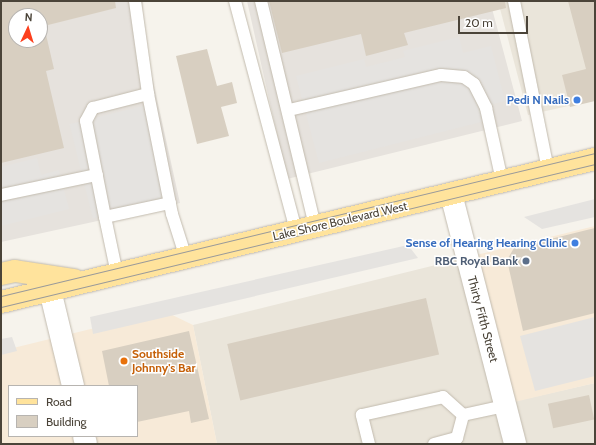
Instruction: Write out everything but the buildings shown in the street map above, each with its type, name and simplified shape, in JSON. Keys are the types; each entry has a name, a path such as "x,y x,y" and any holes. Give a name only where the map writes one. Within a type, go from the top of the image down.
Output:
{"main road":[{"name":"Lake Shore Boulevard West","path":"1,302 595,158"},
{"name":"Lake Shore Boulevard West","path":"1,274 14,271 85,282"}],"street":[{"name":"Thirty Fifth Street","path":"451,194 515,444"},
{"path":"50,290 73,385"}],"lane":[{"path":"135,1 148,94 170,203 186,258"},
{"path":"236,1 306,229"},
{"path":"261,1 289,110 306,229"},
{"path":"514,1 548,170"},
{"path":"289,110 441,75 464,77 474,84 486,108 502,181"},
{"path":"117,274 86,121 88,113 93,108 148,94"},
{"path":"1,195 97,175"},
{"path":"106,217 170,203"},
{"path":"368,444 362,415 443,397 463,415"},
{"path":"463,415 505,406"},
{"path":"434,444 457,438 463,415"}],"shaded area":[{"path":"1,1 143,1 141,27 180,203 1,242"},
{"path":"247,1 490,1 522,121 287,179"},
{"path":"498,1 595,1 595,100 528,115"},
{"path":"459,37 463,53 491,46 505,101 489,105 493,119 319,163 296,76 364,59 366,67 405,57 403,51"},
{"path":"147,105 170,199 93,218 69,124"},
{"path":"37,158 41,175 59,170 69,209 1,226 1,167"},
{"path":"595,199 595,217 542,229 524,217"},
{"path":"595,226 595,383 502,405 468,257"},
{"path":"408,245 418,258 93,334 90,317"},
{"path":"468,257 502,404 595,383 595,444 217,444 193,325"},
{"path":"164,311 193,325 217,444 1,444 1,351"},
{"path":"595,317 595,376 535,391 520,336"},
{"path":"12,337 17,351 1,355 1,339"}],"tram line":[{"path":"1,296 595,153"},
{"path":"1,307 595,164"}],"place":[{"name":"Pedi N Nails","path":"577,100"},
{"name":"Sense of Hearing Hearing Clinic","path":"575,243"},
{"name":"RBC Royal Bank","path":"526,261"},
{"name":"Southside Johnny's Bar","path":"124,361"}]}
